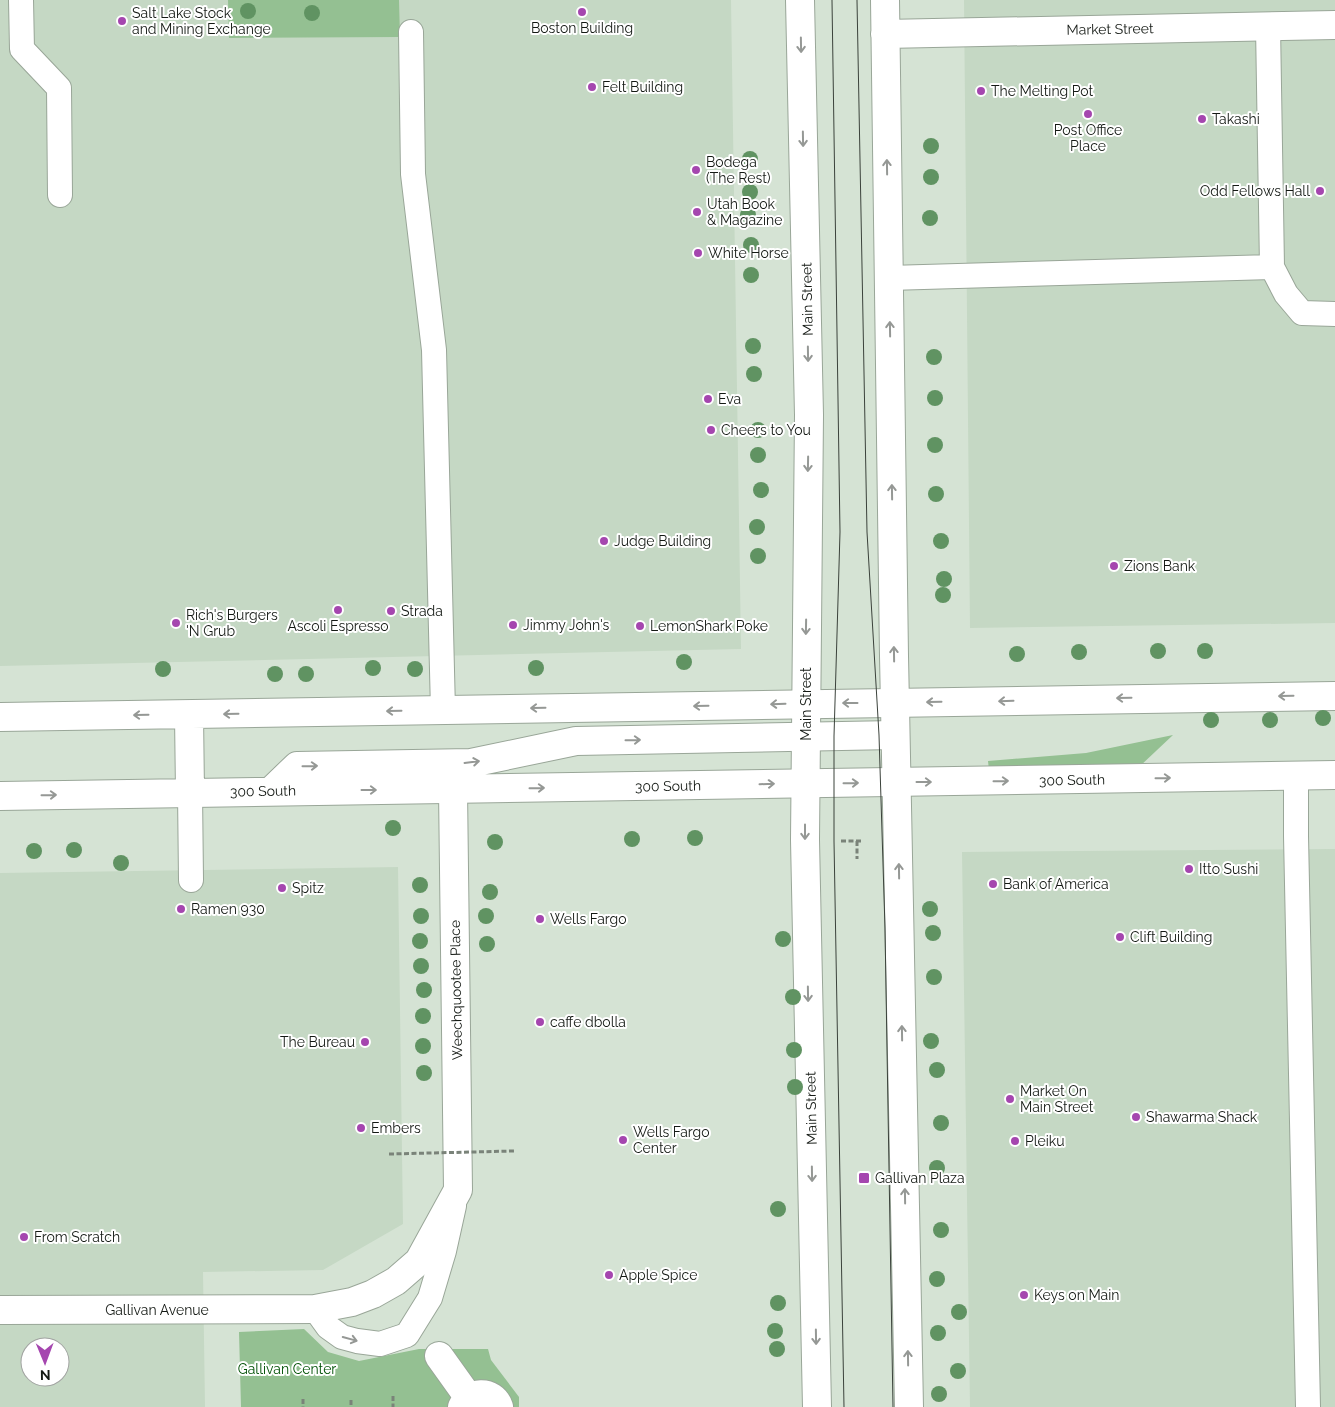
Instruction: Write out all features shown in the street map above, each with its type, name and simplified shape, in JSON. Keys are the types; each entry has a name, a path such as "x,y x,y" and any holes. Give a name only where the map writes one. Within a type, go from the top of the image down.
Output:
{"street":[{"name":"Main Street","path":"800,0 809,416 805,860 817,1407"},
{"path":"885,0 895,735 909,1407"},
{"name":"Market Street","path":"885,34 1335,25"},
{"path":"0,717 1335,696"},
{"path":"189,714 190,792"},
{"path":"0,733 56,717"},
{"path":"272,791 297,766 471,763 576,741 895,735"},
{"name":"300 South","path":"0,796 1335,775"},
{"name":"Weechquootee Place","path":"315,1308 352,1302 373,1294 396,1281 419,1261 458,1190 453,789"},
{"name":"Gallivan Avenue","path":"0,1310 315,1308"},
{"path":"439,1356 465,1402 474,1395 487,1395 493,1398 499,1407"}],"lane":[{"path":"22,0 22,49 59,88 60,195"},
{"path":"1268,26 1272,267 1286,294 1302,313 1335,314"},
{"path":"411,32 413,174 434,350 442,710"},
{"path":"889,278 1272,267"},
{"path":"1296,776 1308,1407"},
{"path":"190,792 191,880"},
{"name":"Weechquootee Place","path":"315,1308 328,1327 342,1337 380,1344 407,1335 430,1298 444,1251 458,1190"}],"path":[{"path":"842,841 870,841"},
{"path":"856,841 857,859"},
{"path":"389,1154 514,1151"},
{"path":"393,1396 393,1407"},
{"path":"303,1399 303,1407"},
{"path":"351,1400 351,1407"}],"shaded area":[{"path":"0,0 731,0 741,649 0,666"},
{"path":"964,0 1335,0 1335,623 970,628"},
{"path":"1335,849 1335,1407 970,1407 962,852"},
{"path":"398,867 403,1224 323,1270 203,1272 205,1407 0,1407 0,873"}],"green space":[{"path":"228,0 399,0 400,37 229,38"},
{"path":"1173,735 1139,767 989,770 988,761 1086,753"},
{"name":"Gallivan Center","path":"304,1329 328,1352 359,1361 419,1349 488,1349 491,1360 519,1397 519,1407 241,1407 239,1332"}],"tram line":[{"path":"832,0 840,532 834,736 834,841 844,1407"},
{"path":"857,0 867,532 879,735 885,928 893,1407"}],"place":[{"name":"Boston Building","path":"582,12"},
{"name":"Salt Lake Stock and Mining Exchange","path":"122,21"},
{"name":"Felt Building","path":"592,87"},
{"name":"The Melting Pot","path":"981,91"},
{"name":"Post Office Place","path":"1088,114"},
{"name":"Takashi","path":"1202,119"},
{"name":"Bodega (The Rest)","path":"696,170"},
{"name":"Odd Fellows Hall","path":"1320,191"},
{"name":"Utah Book & Magazine","path":"697,212"},
{"name":"White Horse","path":"698,253"},
{"name":"Eva","path":"708,399"},
{"name":"Cheers to You","path":"711,430"},
{"name":"Judge Building","path":"604,541"},
{"name":"Zions Bank","path":"1114,566"},
{"name":"Ascoli Espresso","path":"338,610"},
{"name":"Strada","path":"391,611"},
{"name":"Rich's Burgers 'N Grub","path":"176,623"},
{"name":"Jimmy John's","path":"513,625"},
{"name":"LemonShark Poke","path":"640,626"},
{"name":"Itto Sushi","path":"1189,869"},
{"name":"Bank of America","path":"993,884"},
{"name":"Spitz","path":"282,888"},
{"name":"Ramen 930","path":"181,909"},
{"name":"Wells Fargo","path":"540,919"},
{"name":"Clift Building","path":"1120,937"},
{"name":"caffe dbolla","path":"540,1022"},
{"name":"The Bureau","path":"365,1042"},
{"name":"Market On Main Street","path":"1010,1099"},
{"name":"Shawarma Shack","path":"1136,1117"},
{"name":"Embers","path":"361,1128"},
{"name":"Wells Fargo Center","path":"623,1140"},
{"name":"Pleiku","path":"1015,1141"},
{"name":"Gallivan Plaza","path":"864,1178"},
{"name":"From Scratch","path":"24,1237"},
{"name":"Apple Spice","path":"609,1275"},
{"name":"Keys on Main","path":"1024,1295"}]}
